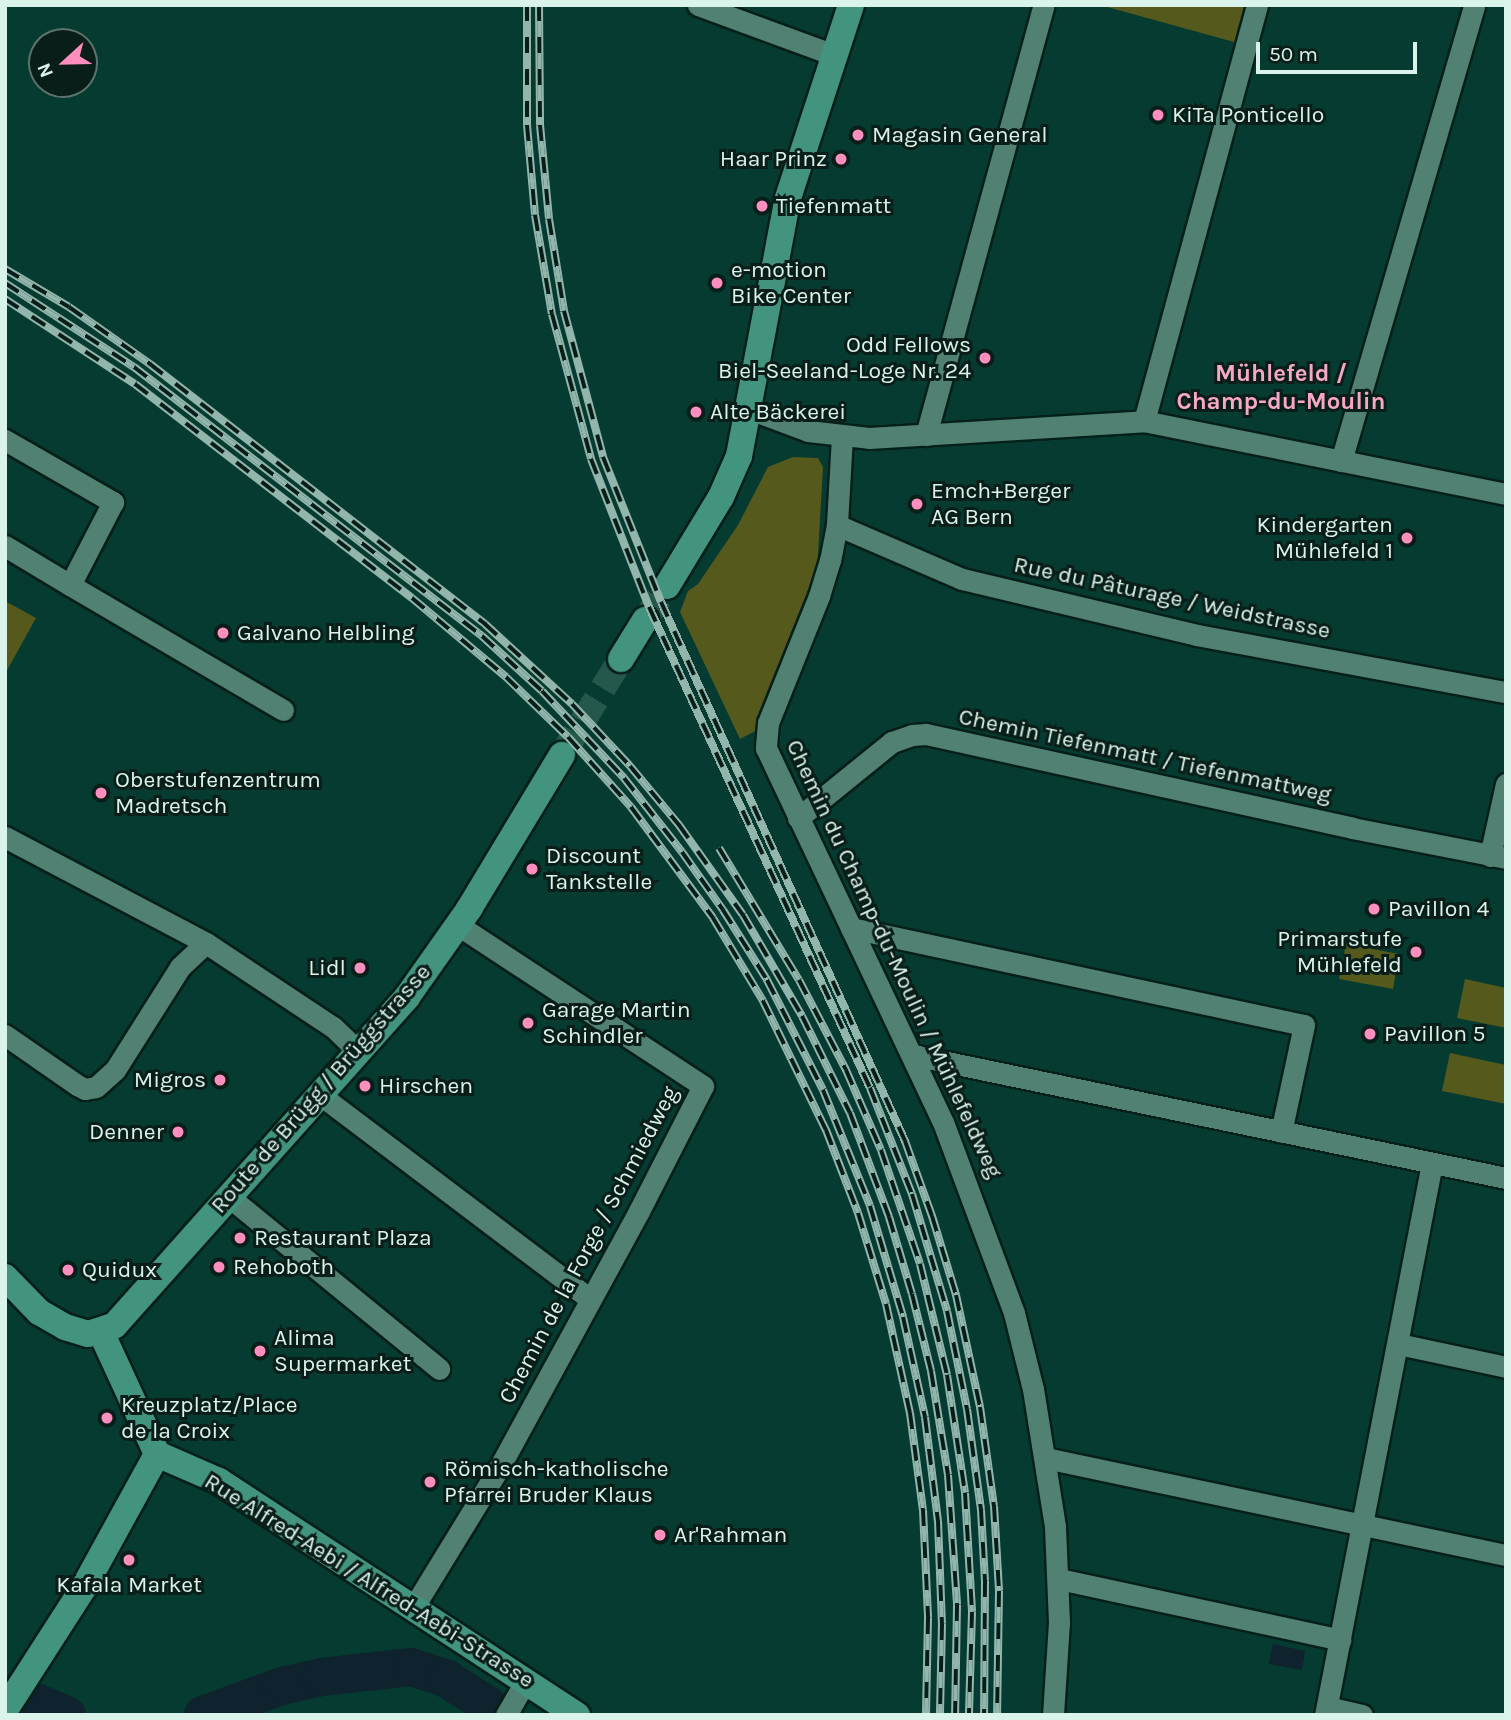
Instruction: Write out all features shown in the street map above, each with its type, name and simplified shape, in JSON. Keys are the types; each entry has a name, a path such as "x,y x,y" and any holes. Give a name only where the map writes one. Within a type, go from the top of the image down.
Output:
{"main road":[{"path":"667,586 732,473 749,409 784,212 851,5"},
{"path":"621,659 645,620"},
{"name":"Route de Brügg / Brüggstrasse","path":"101,1332 116,1325 130,1311 228,1196 407,997 458,925 562,755"},
{"path":"5,1278 33,1307 57,1324 88,1334 101,1332 157,1454 84,1587 5,1710"},
{"name":"Rue Alfred-Aebi / Alfred-Aebi-Strasse","path":"157,1454 219,1481 577,1715"}],"street":[{"path":"698,5 834,55"},
{"path":"926,435 1044,5"},
{"path":"1144,421 1257,5"},
{"path":"1341,461 1474,5"},
{"path":"749,409 808,431 842,437 926,435 1144,421 1506,494"},
{"name":"Chemin du Champ-du-Moulin / Mühlefeldweg","path":"842,437 837,525 819,596 766,732 768,755 913,1055 961,1164 1014,1313 1028,1364 1045,1458 1059,1579 1057,1669 1052,1715"},
{"path":"5,440 113,502 70,585"},
{"name":"Rue du Pâturage / Weidstrasse","path":"837,525 962,579 1197,635 1506,692"},
{"path":"5,546 284,710"},
{"name":"Chemin Tiefenmatt / Tiefenmattweg","path":"798,818 892,743 912,735 926,734 1498,857"},
{"path":"1498,857 1506,784"},
{"path":"5,837 206,943 333,1027 357,1050"},
{"name":"Chemin de la Forge / Schmiedweg","path":"413,1608 499,1466 703,1086 458,925"},
{"path":"851,928 1304,1025 1281,1132"},
{"path":"161,969 180,952 206,943"},
{"path":"5,1035 77,1085 85,1089 96,1087 115,1070 180,967 206,943"},
{"path":"913,1055 1506,1178"},
{"path":"319,1094 590,1299"},
{"path":"1362,1715 1326,1711 1432,1163"},
{"path":"228,1196 439,1369"},
{"path":"1398,1345 1506,1367"},
{"path":"1045,1458 1506,1555"},
{"path":"1059,1579 1340,1640"},
{"path":"506,1715 526,1681"}],"green space":[{"path":"1100,5 1250,5 1240,40 1234,42"},
{"path":"793,457 818,458 823,467 817,572 759,729 740,739 680,612 688,591 698,584 738,525 768,467"},
{"path":"5,601 36,618 5,674"},
{"path":"1346,944 1399,954 1393,989 1339,979"},
{"path":"1465,979 1506,988 1506,1028 1457,1018"},
{"path":"1450,1053 1506,1065 1506,1104 1442,1091"}],"water":[{"path":"1273,1644 1305,1651 1302,1670 1269,1664"}],"waterway":[{"path":"203,1715 282,1686 322,1677 411,1667 447,1679 489,1706"},
{"path":"36,1702 67,1715"}],"tunnel":[{"path":"645,620 667,586"},
{"path":"562,755 621,659"}],"railway":[{"path":"527,5 527,125 535,215 552,314 591,459 649,607 870,1088 912,1194 947,1311 967,1409 981,1510 985,1581 984,1715"},
{"path":"539,5 540,125 549,219 564,311 603,457 661,602 905,1141 956,1295 980,1407 994,1506 999,1591 997,1715"},
{"path":"5,269 69,307 150,364 485,624 572,704 630,766 679,825 743,915 802,1016 850,1113 889,1217 912,1294 931,1371 948,1475 957,1605 955,1715"},
{"path":"5,283 134,367 482,636 542,691 624,778 723,910 767,980 823,1090 870,1206 903,1317 925,1417 938,1521 942,1624 940,1715"},
{"path":"5,299 135,384 412,598 506,677 568,737 631,807 713,918 763,1001 826,1130 858,1213 886,1304 910,1413 923,1510 928,1618 926,1715"},
{"path":"719,848 799,980 846,1070 881,1150 920,1264 947,1375 965,1493 972,1612 969,1715"}],"place":[{"name":"KiTa Ponticello","path":"1158,115"},
{"name":"Magasin General","path":"858,135"},
{"name":"Haar Prinz","path":"841,159"},
{"name":"Tiefenmatt","path":"762,206"},
{"name":"e-motion Bike Center","path":"717,283"},
{"name":"Odd Fellows Biel-Seeland-Loge Nr. 24","path":"985,358"},
{"name":"Alte Bäckerei","path":"696,412"},
{"name":"Emch+Berger AG Bern","path":"917,504"},
{"name":"Kindergarten Mühlefeld 1","path":"1407,538"},
{"name":"Galvano Helbling","path":"223,633"},
{"name":"Oberstufenzentrum Madretsch","path":"101,793"},
{"name":"Discount Tankstelle","path":"532,869"},
{"name":"Pavillon 4","path":"1374,909"},
{"name":"Primarstufe Mühlefeld","path":"1416,952"},
{"name":"Lidl","path":"360,968"},
{"name":"Garage Martin Schindler","path":"528,1023"},
{"name":"Pavillon 5","path":"1370,1034"},
{"name":"Migros","path":"220,1080"},
{"name":"Hirschen","path":"365,1086"},
{"name":"Denner","path":"178,1132"},
{"name":"Restaurant Plaza","path":"240,1238"},
{"name":"Rehoboth","path":"219,1267"},
{"name":"Quidux","path":"68,1270"},
{"name":"Alima Supermarket","path":"260,1351"},
{"name":"Kreuzplatz/Place de la Croix","path":"107,1418"},
{"name":"Römisch-katholische Pfarrei Bruder Klaus","path":"430,1482"},
{"name":"Ar'Rahman","path":"660,1535"},
{"name":"Kafala Market","path":"129,1560"}],"district":[{"name":"Mühlefeld / Champ-du-Moulin","path":"1281,388"}]}
